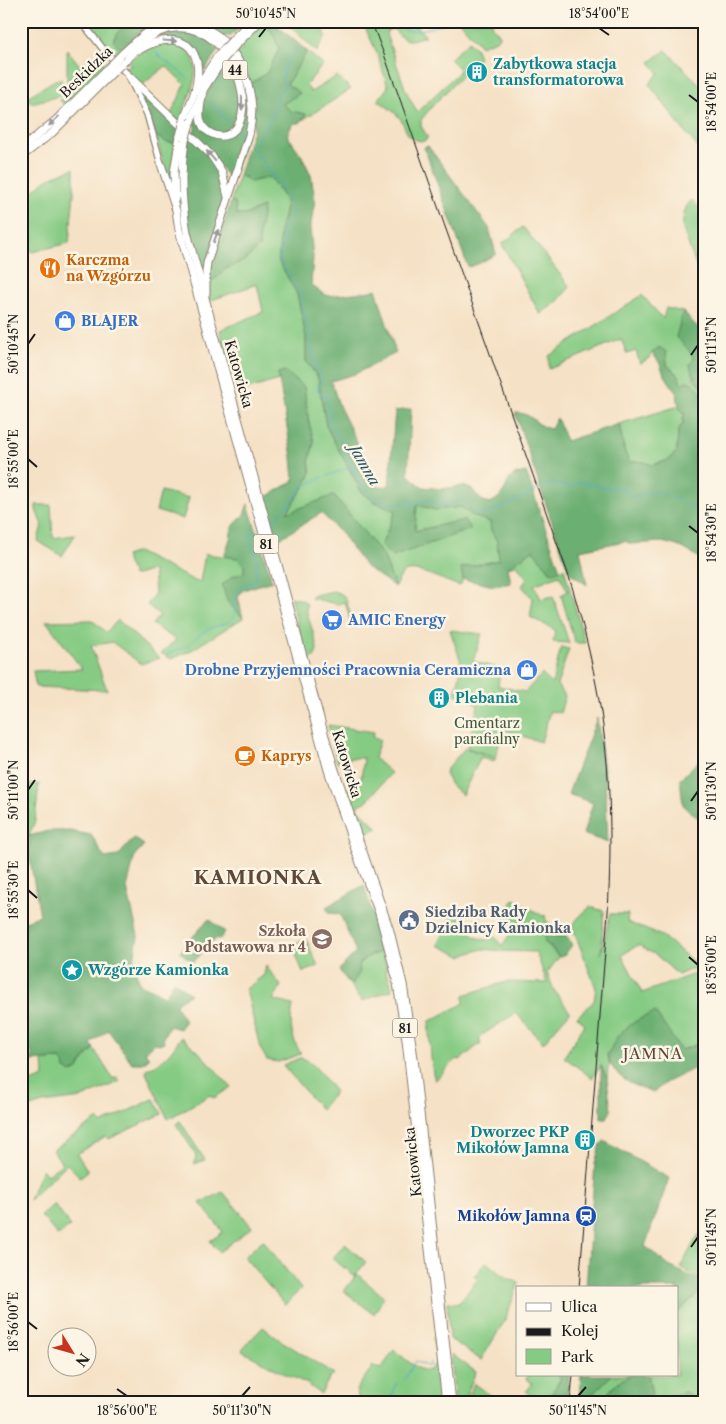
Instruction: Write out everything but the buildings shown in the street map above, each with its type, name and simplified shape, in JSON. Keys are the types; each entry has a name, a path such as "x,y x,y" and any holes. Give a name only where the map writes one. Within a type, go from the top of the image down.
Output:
{"main road":[{"path":"174,21 196,25 216,34 231,49 238,60 249,87 252,110 249,135 207,263 206,303"},
{"name":"Beskidzka","path":"21,157 52,133 149,31 167,22 174,21"},
{"name":"81","path":"176,210 174,172 187,120 199,91 220,59 251,21"},
{"name":"44","path":"235,42 260,21"},
{"name":"44","path":"124,57 150,37 165,30 187,29 202,33 215,41 225,52 238,78 242,94 242,110 239,123 231,133 216,135 204,129 200,116 199,91"},
{"path":"124,57 155,42 169,40 182,43 192,51 195,58 199,91"},
{"name":"Beskidzka","path":"21,149 110,71"},
{"path":"128,75 211,155 222,172 228,200"},
{"name":"Katowicka","path":"182,138 182,210 186,232 324,733 388,923 400,966 412,1039 452,1403"},
{"path":"161,164 176,210"},
{"name":"Katowicka","path":"176,210 179,230 328,770 379,913 396,977 406,1040 446,1403"}],"street":[{"path":"80,21 128,75 147,114 161,164"}],"green space":[{"path":"84,21 129,21 113,40 121,49 118,52 109,52"},
{"path":"129,21 157,21 141,31 121,49 113,41 118,32"},
{"path":"192,21 243,21 244,24 230,37 226,35 225,38"},
{"path":"264,21 269,21 270,24 268,25 279,49 267,73 250,84 236,52 242,49 240,47"},
{"path":"284,21 325,21 321,25 326,35 317,52"},
{"path":"362,21 411,21 426,36 408,40 393,29 388,30 386,34 406,91 417,112 458,73 460,69 450,59 469,41 476,49 479,58 421,120 421,126 427,136 427,139 424,141 412,138 397,115 378,100 388,87 377,53"},
{"path":"459,21 494,21 491,25 500,35 496,40 481,46"},
{"path":"274,23 307,51 287,84 300,93 283,104 291,111 306,114 300,123 293,123 287,135 302,156 311,175 315,200 310,229 313,257 311,285 329,296 376,289 396,353 355,374 331,381 340,408 377,487 389,486 395,411 411,409 408,475 423,487 442,489 463,486 471,488 481,500 490,503 499,497 514,475 526,472 560,570 552,573 533,550 508,567 511,583 494,586 463,579 461,568 499,560 497,541 491,530 490,522 473,516 461,507 436,510 417,505 415,531 464,520 471,529 392,557 381,546 396,511 373,501 361,491 326,426 318,377 306,361 306,337 297,294 279,262 280,227 286,205 284,198 270,177 250,182 239,175 253,130 250,84 267,73 279,49 267,24"},
{"path":"174,32 187,33 204,38 218,50 200,78 200,63 196,55 178,39 151,40 162,34"},
{"path":"173,43 185,49 192,57 195,67 192,88 179,121 171,114 185,85 166,66 142,85 123,67 131,66 128,62 143,51 155,46"},
{"path":"67,49 81,67 98,56 106,66 65,106 60,100 64,98 67,91"},
{"path":"666,50 705,89 705,156 649,84 659,73 650,62"},
{"path":"307,51 323,65 306,85 311,92 337,76 351,89 301,121 306,114 291,111 282,104 299,93 287,84"},
{"path":"233,60 242,76 249,108 245,141 229,190 226,174 192,132 194,132 196,125 193,124 197,113 202,129 226,137 243,115"},
{"path":"225,65 230,65 235,75 238,85 239,107 234,126 228,131 219,133 211,131 204,125 202,110 207,93"},
{"path":"61,79 62,93 60,96 31,103 27,97 55,80"},
{"path":"137,88 178,126 175,143 166,142 156,136"},
{"path":"156,136 166,142 175,143 171,191"},
{"path":"190,136 207,153 221,173 227,201 202,276 185,206 184,171"},
{"path":"428,146 489,228 496,254 478,264 468,267 424,147"},
{"path":"74,168 74,193 69,243 32,252 21,226 21,202 47,179"},
{"path":"239,175 250,182 270,177 284,198 286,205 280,227 279,262 297,294 306,337 306,361 318,378 326,426 361,491 373,501 396,510 381,546 464,520 414,531 417,505 436,510 461,507 473,516 490,522 491,530 497,541 499,560 461,568 463,579 460,586 422,572 408,571 402,574 395,587 384,557 334,495 286,514 306,484 311,472 309,462 314,442 309,423 304,387 278,373 279,380 239,392 232,372 227,365 220,330 263,312 257,284 209,301 209,282 218,277 224,270 245,260 259,247 262,207 245,215 237,215 235,203 231,201"},
{"path":"692,200 705,215 705,290 683,229 684,213"},
{"path":"231,201 235,203 237,215 245,215 263,207 259,230 259,247 245,260 224,270 218,277 209,282 208,274"},
{"path":"523,227 570,287 557,302 540,314 502,244"},
{"path":"642,295 663,319 666,308 683,312 681,321 688,349 694,359 694,379 705,389 705,395 691,382 682,387 678,375 667,365 666,352 652,353 649,358 640,364 636,351 627,354 621,339 549,369 549,356"},
{"path":"683,312 705,335 705,389 693,374 690,363 694,359 688,349 676,337"},
{"path":"659,347 666,352 667,365 678,375 682,386 685,381 691,382 705,395 705,479 699,489 705,491 705,561 681,547 662,542 631,544 625,541 580,550 587,585 569,572 515,413 531,417 542,426 551,429 557,418 566,441 619,424 625,453 630,463 637,461 652,465 669,460 677,451 678,431 683,423 684,413 679,408 677,394 652,353"},
{"path":"285,371 304,387 309,423 314,442 309,462 311,472 306,484 287,513 334,495 384,557 395,587 365,566 340,532 321,513 276,541 263,499 294,481 292,457 278,373"},
{"path":"679,406 684,413 683,423 678,431 677,451 669,460 652,465 637,461 630,463 625,453 619,424"},
{"path":"161,491 189,498 183,519 156,511"},
{"path":"248,504 272,581 243,590 238,597 243,618 227,601 222,585 233,576 244,573 244,565 237,558 224,556 232,527 244,515"},
{"path":"36,505 51,505 53,538 75,535 62,556 38,541 42,525"},
{"path":"533,550 552,573 564,568 585,643 575,643 561,595 568,591 559,575 534,585 541,599 553,596 569,643 553,642 555,630 530,617 533,599 522,586 527,579 517,565 507,567"},
{"path":"137,552 200,582 205,554 237,558 244,565 244,573 233,577 227,601 243,618 190,651 171,659 161,653 176,640 152,624 160,615 147,605 155,593 153,570 133,576 125,556"},
{"path":"334,591 343,595 346,599 354,627 352,627 345,602 337,604 311,598 314,595"},
{"path":"290,597 307,604 306,608 317,650 314,657 308,661"},
{"path":"92,620 106,632 118,620 159,658 141,664 112,642 91,646 107,690 36,687 33,671 82,669 46,621"},
{"name":"Cmentarz parafialny","path":"450,630 482,634 473,661 500,669 498,686 525,692 542,674 552,684 561,647 569,649 557,685 565,696 560,713 550,711 541,742 504,730 495,757 467,748 478,706 469,699 455,694 461,662"},
{"path":"597,718 605,777 608,843 583,834 593,803 568,794"},
{"path":"328,725 374,732 372,737 380,740 374,758 391,773 367,801 356,807 378,828 365,833 360,830 346,790 361,779 364,758 351,758 337,762"},
{"path":"465,748 496,758 494,761 481,757 462,795 451,785 445,774 446,770"},
{"path":"705,755 705,824 683,805 680,779"},
{"path":"39,784 35,821 29,836 21,836 21,786"},
{"path":"48,831 70,831 91,835 105,858 118,856 134,838 144,845 135,855 127,888 138,936 133,965 141,985 165,997 174,981 190,994 176,1004 185,1020 180,1029 169,1026 163,1038 164,1042 155,1043 145,1052 149,1058 143,1063 132,1063 108,1030 91,1043 94,1049 78,1069 71,1073 65,1069 64,1063 60,1059 32,1061 30,1049 21,1039 21,923 40,915 29,855 29,836"},
{"path":"364,885 383,949 359,963 360,972 351,986 339,970 356,952 340,914 329,913 326,907"},
{"path":"514,899 543,916 545,915 546,921 567,933 566,935 558,936 548,945 559,957 547,973 554,990 570,1012 543,1043 516,1013 479,1037 481,1043 460,1060 456,1059 435,1081 429,1033 430,1021 464,1003 464,995 506,982 547,983 536,952 482,949 461,956 438,945 455,910 474,937 485,940 495,937 502,946 514,928 503,920"},
{"path":"590,907 604,911 601,954 610,914 628,914 627,922 662,936 699,966 678,975 656,955 638,945 622,955 642,993 705,970 705,1042 681,1050 641,1018 618,1037 607,1055 610,1066 607,1079 601,1066 592,1078 564,1057 585,1024 577,1017 594,1001 596,988 572,926"},
{"path":"209,919 225,932 219,940 217,938 193,962 180,951"},
{"path":"546,933 558,936 566,935 572,945 564,956 559,957 545,943 544,936"},
{"path":"306,939 318,966 303,972 292,945"},
{"path":"382,951 387,968 385,969 392,990 362,1001 351,986 359,964 367,957"},
{"path":"266,966 281,986 273,1000 293,1005 292,1030 301,1054 278,1062 267,1060 260,1048 246,989 264,975"},
{"path":"655,1012 681,1050 705,1042 705,1067 697,1067 665,1083 654,1092 625,1080 615,1070 607,1055 617,1037 625,1029"},
{"path":"181,1037 198,1051 231,1087 214,1098 210,1095 168,1119 146,1073 147,1069 167,1056"},
{"path":"94,1049 113,1079 117,1077 120,1081 82,1098 43,1103 21,1110 21,1065 31,1082 44,1077 43,1060 60,1059 64,1063 65,1069 75,1070 78,1069"},
{"path":"300,1058 305,1059 314,1066 335,1092 321,1110 283,1065"},
{"path":"601,1065 607,1079 611,1110 607,1118 601,1118"},
{"path":"153,1099 162,1114 109,1139 106,1136 77,1154 88,1171 80,1177 67,1164 29,1200 42,1169 47,1175 62,1164 53,1150 98,1119 101,1124"},
{"path":"180,1121 205,1160 194,1164 196,1160 195,1153 176,1124"},
{"path":"604,1141 669,1178 645,1246 669,1266 705,1283 705,1287 678,1312 678,1286 586,1286 595,1163 600,1145"},
{"path":"223,1192 252,1227 219,1252 210,1241 223,1232 200,1203"},
{"path":"54,1204 70,1226 58,1236 41,1216"},
{"path":"705,1227 705,1283 681,1267 695,1240"},
{"path":"263,1240 301,1289 285,1305 244,1257"},
{"path":"345,1244 366,1262 354,1277 333,1258"},
{"path":"486,1262 502,1275 519,1283 516,1286 516,1291 504,1322 481,1360 450,1339 447,1302 459,1303 478,1279 474,1276"},
{"path":"357,1274 384,1297 374,1314 344,1291"},
{"path":"705,1287 705,1361 693,1375 705,1385 705,1403 701,1403 685,1392 662,1399 659,1403 642,1403 652,1394 648,1376 678,1376 678,1312"},
{"path":"263,1327 334,1374 321,1394 306,1383 242,1351"},
{"path":"433,1338 435,1338 442,1403 360,1403 356,1390 373,1366 381,1369 394,1350 416,1367 430,1370 436,1363"},
{"path":"451,1354 476,1372 463,1403 455,1403"},
{"path":"528,1376 560,1376 561,1378 552,1393 540,1403 526,1392 532,1384 526,1379"},
{"path":"560,1376 569,1376 567,1403 542,1403 552,1393 561,1379"},
{"path":"581,1376 611,1376 583,1403 579,1403"},
{"path":"611,1376 629,1376 618,1382 599,1403 583,1403"},
{"path":"629,1376 648,1376 652,1394 642,1403 599,1403 618,1382"},
{"path":"474,1383 501,1403 467,1403"},
{"path":"685,1392 701,1403 659,1403 662,1399"}],"waterway":[{"name":"Jamna","path":"118,21 130,23 133,26"},
{"path":"311,31 318,21"},
{"path":"389,21 399,24 404,30 426,29 449,22"},
{"path":"253,147 271,117 280,90 283,90 285,86 282,79 285,66 297,47"},
{"name":"Jamna","path":"156,52 188,78"},
{"name":"Jamna","path":"212,103 229,123"},
{"name":"Jamna","path":"237,133 244,140"},
{"path":"692,136 701,146"},
{"name":"Jamna","path":"251,147 270,173 279,181 291,205 291,216 282,228 284,239 280,258 281,263 302,297 315,366 321,376 318,389 326,397 329,424 336,432 361,482 374,498 390,503 426,501 450,504 462,500 467,503 471,510 478,513 487,513 551,484 570,487 579,482 606,488 620,487 634,497 657,491 684,504 705,511"},
{"path":"327,476 345,469 352,469"},
{"path":"272,522 294,499 301,487 323,477"},
{"path":"409,508 413,503"},
{"path":"167,654 185,647 208,629 231,621 235,614 234,601 240,588 253,582 256,578 257,559 250,539 251,533 256,529"},
{"path":"405,1379 416,1361 427,1366 430,1366 430,1362"},
{"path":"390,1403 395,1385 397,1384"}],"railway":[{"path":"371,21 569,577 587,644 601,712 605,741 610,826 608,912 579,1286"},
{"path":"570,1403 573,1376"}],"place":[{"name":"Zabytkowa stacja transformatorowa","path":"477,72"},
{"name":"Karczma na Wzgórzu","path":"50,268"},
{"name":"BLAJER","path":"65,321"},
{"name":"AMIC Energy","path":"332,620"},
{"name":"Drobne Przyjemności Pracownia Ceramiczna","path":"527,670"},
{"name":"Plebania","path":"439,698"},
{"name":"Kaprys","path":"245,756"},
{"name":"Siedziba Rady Dzielnicy Kamionka","path":"409,920"},
{"name":"Szkoła Podstawowa nr 4","path":"322,939"},
{"name":"Wzgórze Kamionka","path":"72,970"},
{"name":"Dworzec PKP Mikołów Jamna","path":"585,1140"},
{"name":"Mikołów Jamna","path":"586,1216"}],"district":[{"name":"KAMIONKA","path":"258,877"},
{"name":"JAMNA","path":"653,1053"}]}
